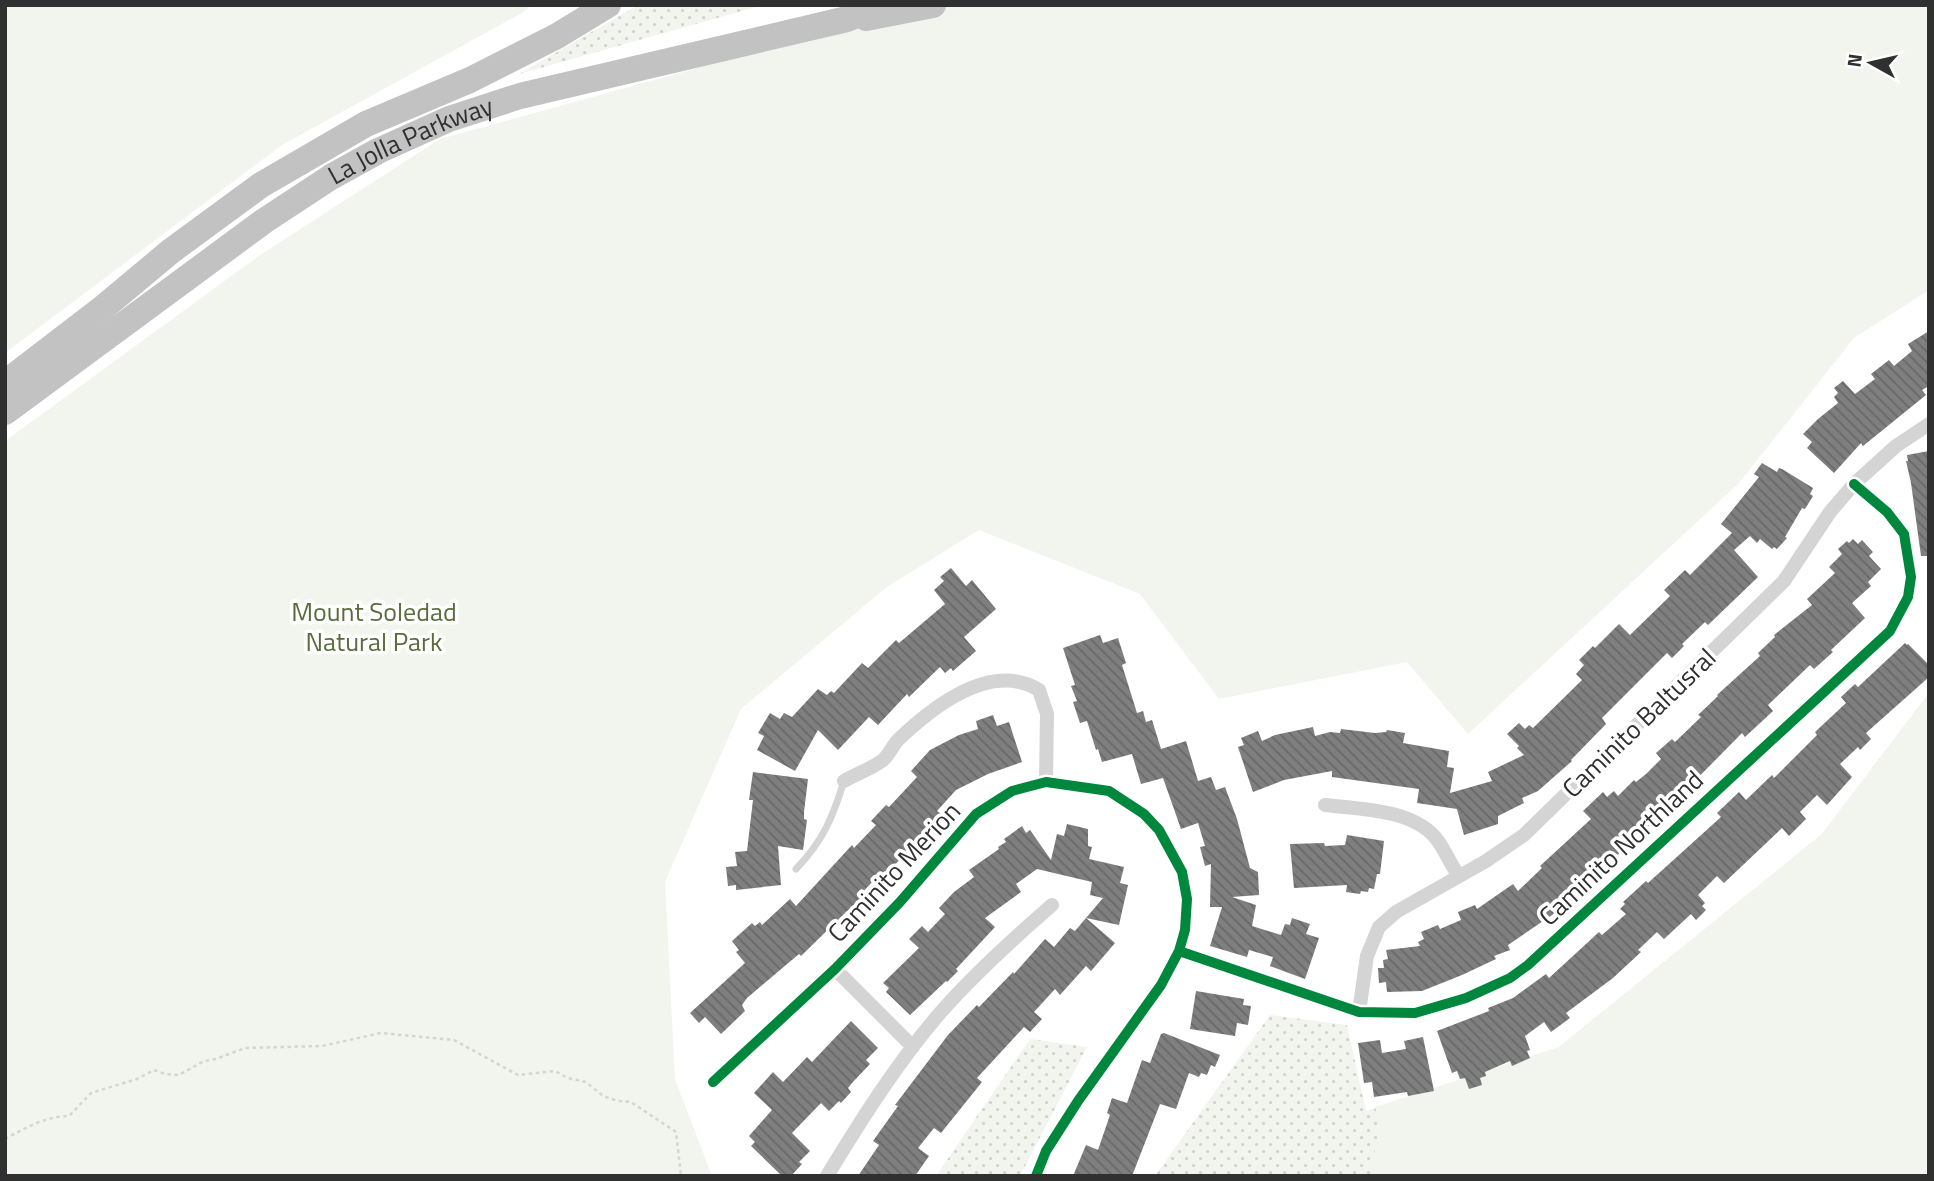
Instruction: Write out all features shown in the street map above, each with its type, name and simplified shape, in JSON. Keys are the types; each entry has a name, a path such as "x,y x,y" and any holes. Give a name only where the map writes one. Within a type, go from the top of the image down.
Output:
{"highway":[{"name":"La Jolla Parkway","path":"5,383 104,307 171,251 261,185 366,124 482,74 557,37 608,5"},
{"name":"La Jolla Parkway","path":"5,412 264,221 378,150 449,119 520,96 847,19 882,5"},
{"path":"792,31 933,5"}],"street":[{"name":"Caminito Baltusral","path":"1359,1012 1367,956 1379,928 1396,912 1486,861 1524,835 1784,581 1830,512 1854,484 1896,446 1929,424"},
{"name":"Caminito Northland","path":"1179,951 1359,1012 1415,1013 1466,998 1519,971 1890,631 1909,597 1911,577 1903,534 1887,512 1854,484"},
{"path":"845,781 883,759 898,740 940,704 989,681 1028,683 1039,690 1048,714 1046,782"},
{"name":"Caminito Merion","path":"713,1082 835,970 900,902 976,814 1012,791 1046,782 1109,791 1144,814 1159,830 1182,872 1186,899 1185,930 1179,951 1161,985 1078,1101 1046,1151 1036,1176"},
{"path":"1325,805 1388,812 1421,827 1434,837 1458,875"},
{"path":"827,1176 913,1047 942,1011 1017,935 1052,905"},
{"path":"835,970 913,1047"}],"lane":[{"path":"796,869 812,852 827,829 845,781"}],"path":[{"path":"5,1139 48,1119 69,1116 91,1093 136,1079 154,1070 178,1075 204,1061 245,1048 322,1046 381,1033 454,1040 518,1075 555,1071 568,1078 586,1082 603,1096 631,1102 676,1132 681,1176"}],"green space":[{"path":"5,5 532,5 282,145 5,353"},
{"path":"638,5 763,5 519,74"},
{"name":"Mount Soledad Natural Park","path":"927,5 1929,5 1929,290 1854,338 1739,483 1468,734 1407,662 1219,699 1140,594 979,530 887,587 741,709 665,882 675,1079 712,1176 5,1176 5,441 263,253 440,139"},
{"path":"1929,693 1929,1176 1155,1176 1270,1015 1347,1025 1366,1111 1559,1047 1822,834"},
{"path":"1929,693 1929,1176 1370,1176 1380,1124 1375,1107 1559,1047 1822,834"},
{"path":"1030,1039 1087,1047 1020,1176 936,1176"}],"building":[{"path":"1929,331 1929,386 1922,390 1926,395 1863,446 1861,443 1834,473 1807,448 1812,442 1803,434 1838,403 1834,397 1838,393 1834,388 1843,381 1855,394 1875,379 1871,374 1889,360 1894,366 1912,351 1908,344"},
{"path":"1929,451 1929,556 1921,556 1906,461 1907,455"},
{"path":"1762,463 1777,472 1779,468 1782,469 1813,488 1810,494 1813,496 1805,509 1802,508 1785,537 1787,538 1777,549 1772,549 1760,539 1757,543 1750,536 1734,550 1758,577 1708,625 1705,622 1672,658 1667,653 1602,718 1606,724 1572,761 1538,791 1522,798 1524,803 1498,816 1498,824 1464,835 1457,809 1417,803 1419,789 1332,777 1332,771 1284,780 1253,792 1238,747 1244,745 1241,738 1258,731 1262,741 1275,735 1313,727 1315,736 1330,732 1340,733 1341,729 1405,733 1403,743 1449,751 1447,767 1454,768 1450,793 1492,781 1488,772 1524,755 1507,734 1519,723 1525,729 1529,725 1533,728 1582,680 1576,674 1584,665 1579,660 1593,646 1595,648 1619,624 1630,635 1670,596 1664,590 1685,570 1690,575 1732,533 1721,524 1759,477 1754,474"},
{"path":"1853,539 1858,544 1862,540 1873,552 1869,556 1881,569 1868,582 1871,586 1852,603 1865,618 1831,650 1833,652 1814,669 1810,665 1768,705 1773,711 1745,737 1742,733 1667,809 1555,913 1508,945 1510,950 1462,975 1422,991 1387,992 1386,982 1379,983 1378,968 1384,968 1383,960 1388,959 1386,950 1420,946 1418,942 1424,939 1421,932 1438,925 1440,929 1461,920 1458,912 1475,905 1477,909 1513,884 1518,891 1542,868 1540,866 1591,819 1583,811 1603,792 1607,797 1614,791 1618,796 1634,780 1636,782 1646,774 1661,759 1656,753 1672,739 1675,742 1701,717 1698,715 1717,695 1760,656 1758,653 1774,635 1812,605 1807,599 1835,573 1829,567 1842,554 1838,549"},
{"path":"951,568 966,586 972,580 996,609 964,637 976,651 953,671 951,668 945,673 940,667 909,697 907,694 878,725 869,717 838,750 818,730 795,771 757,750 764,736 758,733 770,713 780,719 784,713 792,717 818,689 827,695 831,691 834,693 862,663 868,668 896,640 899,643 945,604 934,590 944,581 940,577"},
{"path":"1100,635 1103,643 1118,638 1126,663 1122,665 1137,713 1143,711 1146,722 1152,720 1161,749 1186,741 1198,781 1211,777 1216,790 1225,787 1250,868 1258,872 1259,895 1232,897 1256,905 1252,926 1281,935 1285,924 1290,925 1292,918 1310,924 1306,934 1319,938 1305,979 1270,966 1273,957 1249,950 1247,957 1210,946 1222,907 1210,907 1211,864 1205,866 1200,847 1205,846 1198,823 1181,829 1163,778 1141,784 1132,754 1102,762 1087,721 1080,723 1073,702 1077,701 1071,686 1075,685 1063,648"},
{"path":"1905,643 1929,665 1929,677 1866,733 1871,739 1840,764 1852,777 1827,805 1817,795 1800,812 1806,819 1789,836 1782,828 1724,883 1717,876 1698,895 1705,903 1702,906 1706,910 1696,920 1691,914 1664,939 1657,932 1638,950 1641,952 1613,978 1566,1013 1570,1018 1551,1032 1544,1022 1525,1036 1530,1058 1512,1066 1510,1061 1485,1072 1486,1076 1480,1078 1482,1085 1469,1089 1465,1078 1460,1079 1457,1071 1452,1073 1437,1031 1489,1011 1488,1008 1513,998 1546,974 1549,978 1599,932 1602,935 1626,914 1620,909 1625,904 1623,902 1721,817 1717,813 1739,792 1746,800 1772,775 1774,778 1817,735 1815,732 1846,703 1841,697 1855,684 1858,687"},
{"path":"993,715 997,726 1009,722 1022,762 988,774 956,790 937,811 941,814 927,832 878,882 875,879 858,897 862,900 850,913 847,911 801,956 799,954 747,998 742,1005 745,1011 721,1034 705,1017 699,1023 690,1013 745,963 736,952 739,950 732,941 752,923 755,926 760,922 762,925 790,899 796,906 852,845 854,848 876,825 871,821 886,805 889,807 917,777 911,771 930,750 959,735 978,729 976,721"},
{"path":"753,772 808,779 803,850 778,846 781,885 736,890 736,885 728,886 726,867 737,866 735,852 747,851 753,800 749,800"},
{"path":"1067,824 1088,829 1088,846 1092,847 1089,859 1124,867 1120,883 1128,885 1119,925 1086,918 1103,898 1090,895 1092,882 1037,869 1016,884 1021,892 985,918 995,927 956,969 958,971 910,1015 886,992 889,988 883,983 919,948 909,939 922,926 928,932 945,914 939,908 974,877 969,870 999,849 998,847 1006,842 1004,839 1022,826 1026,833 1030,830 1051,860 1057,834 1064,836"},
{"path":"1347,835 1384,841 1380,874 1377,874 1374,889 1369,888 1368,892 1361,891 1360,894 1346,892 1347,885 1294,888 1290,844 1345,845"},
{"path":"1086,918 1115,943 1091,971 1086,966 1060,995 1055,989 1034,1012 1042,1019 1030,1032 1024,1027 977,1078 982,1082 941,1133 934,1128 918,1148 929,1156 915,1176 858,1176 879,1145 873,1141 898,1106 895,1105 948,1035 977,1005 979,1007 1013,972 1014,974 1045,939 1054,947 1070,928 1075,931"},
{"path":"1196,991 1244,999 1243,1005 1251,1006 1248,1025 1237,1023 1235,1036 1190,1029"},
{"path":"851,1021 878,1048 866,1060 870,1064 848,1088 851,1092 841,1103 839,1101 829,1111 821,1103 792,1133 810,1151 799,1162 802,1164 791,1176 782,1176 751,1146 755,1142 749,1136 772,1110 754,1093 773,1072 783,1082 807,1057 812,1062"},
{"path":"1161,1034 1220,1055 1215,1067 1211,1065 1207,1075 1201,1073 1199,1077 1189,1073 1176,1109 1160,1104 1132,1176 1073,1176 1086,1145 1098,1150 1110,1115 1107,1113 1112,1098 1127,1103 1142,1060 1150,1063"},
{"path":"1423,1037 1434,1091 1408,1096 1407,1092 1374,1097 1372,1082 1364,1083 1358,1043 1380,1040 1382,1053 1406,1049 1404,1041"}],"cycle path":[{"path":"1179,951 1359,1012 1415,1013 1466,998 1510,978 1528,965 1890,631 1908,597 1911,577 1904,534 1887,512 1854,484"},
{"path":"713,1082 835,969 900,902 976,814 1012,791 1046,782 1109,791 1144,814 1159,830 1182,872 1187,899 1185,930 1179,951 1161,985 1078,1101 1046,1151 1036,1176"}]}
